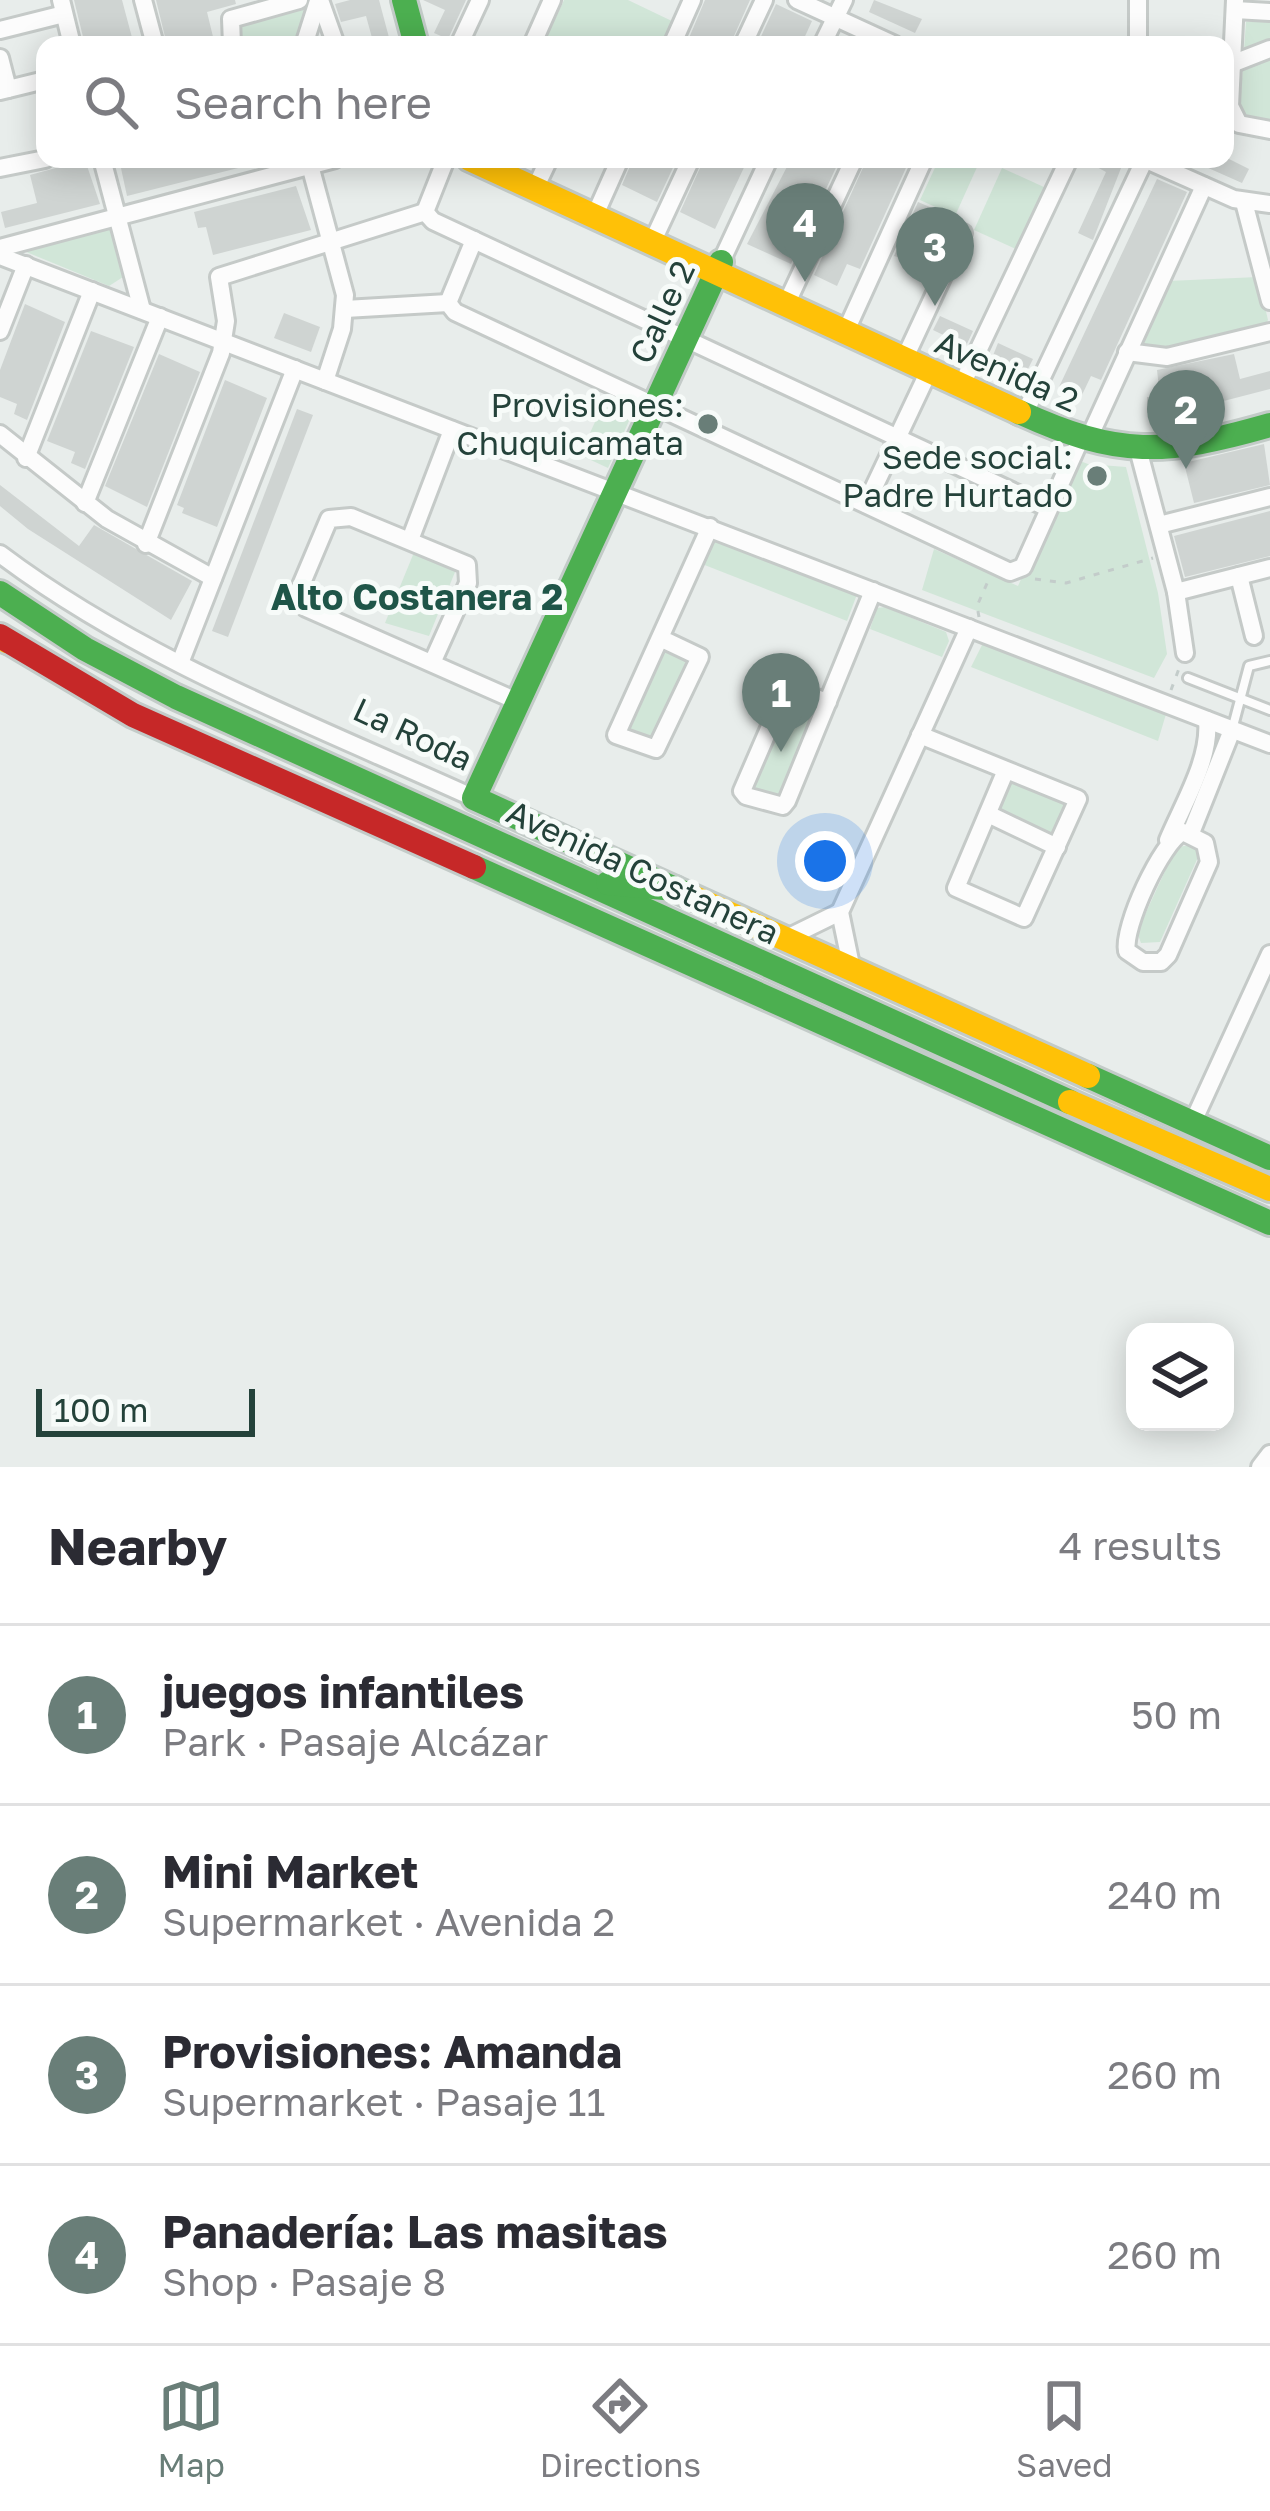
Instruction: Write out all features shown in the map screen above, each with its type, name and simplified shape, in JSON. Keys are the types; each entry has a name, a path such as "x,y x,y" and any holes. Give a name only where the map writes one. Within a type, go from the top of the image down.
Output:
{"street":[{"path":"143,0 153,36"},
{"path":"232,36 231,19 299,0"},
{"path":"307,36 319,0"},
{"path":"319,0 333,36"},
{"path":"463,36 480,0"},
{"path":"536,36 552,0"},
{"path":"676,36 692,0"},
{"path":"747,36 764,0"},
{"path":"797,0 875,36"},
{"path":"826,36 844,0"},
{"path":"1138,0 1138,36"},
{"path":"406,2 414,36"},
{"path":"1270,12 1235,5 1234,63 1270,49"},
{"path":"0,30 63,7"},
{"path":"0,58 4,90 36,82"},
{"path":"1234,114 1239,124 1270,130"},
{"path":"0,168 36,160"},
{"path":"104,168 142,310"},
{"path":"425,212 442,168"},
{"name":"Avenida 2","path":"490,168 718,268 928,373 1087,434 1138,449 1213,441 1270,424"},
{"path":"599,206 616,168"},
{"path":"657,232 687,168"},
{"name":"Calle 2","path":"475,798 765,168"},
{"path":"791,295 850,168"},
{"path":"850,322 920,168"},
{"path":"968,374 1065,168"},
{"path":"1028,408 1141,168"},
{"path":"1164,168 1244,202 1270,204"},
{"path":"0,252 117,217 311,169 345,309 325,381"},
{"name":"Avenida 2","path":"545,169 599,206 657,232 718,268 791,295 968,374 1028,408"},
{"path":"448,304 455,312 1017,572 1204,187"},
{"path":"1244,202 1270,301"},
{"path":"146,544 224,342 218,281 222,273 425,212 474,240 1048,508"},
{"path":"909,349 963,233"},
{"path":"448,304 474,240"},
{"path":"0,252 26,266 1270,744"},
{"path":"0,331 26,266"},
{"path":"26,458 92,291"},
{"path":"345,309 448,304"},
{"path":"85,503 160,317"},
{"path":"1127,352 1166,357 1270,332"},
{"path":"180,663 295,370"},
{"path":"866,504 928,373"},
{"name":"Avenida 2","path":"1087,434 1175,434 1270,412"},
{"path":"410,540 452,430"},
{"path":"0,434 85,503 146,544 213,578"},
{"path":"1138,449 1176,592 1185,653"},
{"path":"1159,525 1270,497"},
{"path":"432,663 468,583 469,569 460,559 351,517 335,517 322,529 300,599 310,610 519,702"},
{"path":"661,638 700,657 656,749 616,735 710,527"},
{"name":"La Roda","path":"0,554 81,610 180,663 1270,1158"},
{"path":"1176,592 1270,568"},
{"path":"1239,576 1254,636"},
{"path":"828,702 792,690 784,694 742,791 746,796 783,806 787,801 828,702 873,591"},
{"name":"Avenida Costanera","path":"0,593 85,649 176,697 924,1039 1270,1190"},
{"path":"852,970 840,912 972,629"},
{"name":"Avenida Costanera","path":"2,638 133,715 1270,1223"},
{"path":"1191,832 1205,843 1209,862 1168,955 1161,962 1143,962 1127,951 1126,933 1202,760 1210,734 1207,720"},
{"path":"1168,841 1191,832 1232,730"},
{"path":"920,735 1006,770 1078,800 1024,918 956,888 1006,770"},
{"path":"988,814 1057,847"},
{"path":"584,880 675,889"},
{"path":"785,939 840,912"},
{"path":"1192,1124 1270,954"},
{"path":"1260,1467 1270,1454"}],"lane":[{"path":"1232,730 1249,666 1270,661"},
{"path":"1188,678 1270,710"}],"path":[{"path":"1017,572 1045,583 1066,583 1166,554"},
{"path":"972,629 979,599 996,565"},
{"path":"1166,704 1185,653"}],"green space":[{"path":"564,0 628,0 676,23 670,36 547,36"},
{"path":"306,4 299,36 238,36 235,23"},
{"path":"1270,21 1270,122 1252,124 1240,106 1246,22"},
{"path":"935,168 977,168 955,216 920,200"},
{"path":"1002,168 1046,188 1018,250 974,230"},
{"path":"109,224 123,277 109,286 19,249"},
{"path":"1258,277 1268,320 1262,329 1179,349 1139,345 1168,281"},
{"path":"609,391 637,403 608,468 580,455"},
{"path":"1067,456 1088,464 1126,467 1158,593 1167,654 1154,678 922,590 934,549 1018,586 1045,526"},
{"path":"715,534 859,589 847,621 702,564"},
{"path":"415,550 452,565 455,572 429,636 385,623"},
{"path":"877,608 946,632 949,641 942,657 870,629"},
{"path":"983,643 1166,714 1158,741 971,667"},
{"path":"664,644 692,657 650,743 623,730"},
{"path":"783,705 814,717 779,799 749,786"},
{"path":"1011,777 1070,802 1052,845 992,816"},
{"path":"1193,845 1199,855 1160,942 1141,943 1137,932 1176,847"}],"building":[{"path":"74,0 122,0 132,36 83,36"},
{"path":"156,0 235,0 236,4 207,12 213,36 165,36"},
{"path":"379,0 389,36 372,36 366,16 341,22 335,4"},
{"path":"423,0 466,0 449,36 434,33 445,10"},
{"path":"705,0 750,0 734,36 690,36"},
{"path":"874,0 922,19 915,33 869,12"},
{"path":"776,4 812,21 805,36 761,36"},
{"path":"1234,162 1249,169 1242,183 1208,168 1234,168"},
{"path":"56,168 88,168 100,204 5,228 1,212 37,203 30,175"},
{"path":"121,168 238,168 127,196"},
{"path":"629,168 673,168 657,202 622,185"},
{"path":"700,168 744,168 715,229 680,212"},
{"path":"786,168 836,168 791,264 747,244"},
{"path":"863,168 906,168 860,269 847,264 837,286 814,275"},
{"path":"1099,168 1121,168 1093,240 1078,233 1106,172"},
{"path":"1157,179 1187,192 1101,380 1091,376 1081,397 1059,387"},
{"path":"296,186 311,230 213,255 206,227 198,228 194,212"},
{"path":"918,202 958,219 933,268 894,256"},
{"path":"25,304 65,322 27,420 14,414 17,404 0,397 0,370"},
{"path":"284,313 320,327 311,352 274,338"},
{"path":"940,316 973,331 966,346 933,330"},
{"path":"91,331 134,347 85,469 71,463 75,452 47,441"},
{"path":"998,343 1033,359 1026,373 992,358"},
{"path":"159,354 200,372 147,507 105,486"},
{"path":"1234,354 1240,379 1270,371 1270,389 1185,411 1147,413 1147,397 1160,397 1157,370"},
{"path":"225,380 267,398 217,527 182,513 184,508 177,505"},
{"path":"297,409 313,415 228,637 212,631"},
{"path":"1264,444 1270,485 1194,503 1184,463"},
{"path":"0,485 79,546 94,525 192,581 171,620 28,529 0,506"},
{"path":"1270,511 1270,556 1185,577 1174,536"}],"traffic: fast":[{"path":"404,0 414,36"},
{"path":"686,894 474,798 721,262"},
{"path":"1019,412 1086,438 1143,447 1201,442 1270,425"},
{"path":"0,593 85,649 176,697 1070,1102"},
{"path":"474,867 1270,1223"},
{"path":"608,883 675,889"},
{"path":"1088,1076 1270,1158"}],"traffic: slow":[{"path":"490,168 1019,412"},
{"path":"0,637 7,641"},
{"path":"686,894 1088,1076"},
{"path":"1070,1102 1270,1189"}],"traffic: jam":[{"path":"0,636 133,715 474,867"}],"place":[{"name":"Panadería: Las masitas","path":"805,282"},
{"name":"Provisiones: Amanda","path":"935,306"},
{"name":"Provisiones: Chuquicamata","path":"708,424"},
{"name":"Mini Market","path":"1186,469"},
{"name":"Sede social: Padre Hurtado","path":"1097,476"},
{"name":"juegos infantiles","path":"781,752"}],"district":[{"name":"Alto Costanera 2","path":"417,597"}]}
